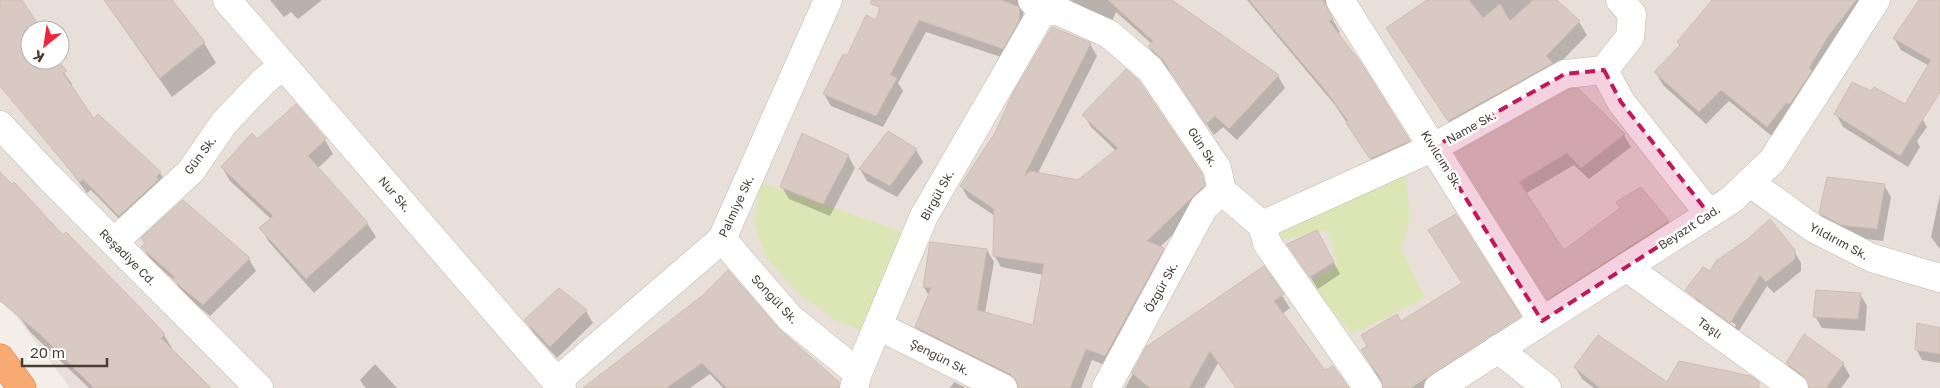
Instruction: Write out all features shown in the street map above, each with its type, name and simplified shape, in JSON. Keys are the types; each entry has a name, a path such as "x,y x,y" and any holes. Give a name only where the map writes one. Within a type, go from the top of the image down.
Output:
{"highway":[{"path":"0,358 22,388"}],"street":[{"name":"Nur Sk.","path":"227,0 559,385"},
{"name":"Palmiye Sk.","path":"559,385 722,239 828,0"},
{"name":"Kıvılcım Sk.","path":"1340,0 1542,321"},
{"path":"1620,0 1632,14 1630,37 1604,70 1621,102 1709,214"},
{"name":"Beyazıt Cad.","path":"1438,388 1730,200 1772,161 1874,1"},
{"name":"Gün Sk.","path":"1037,6 1058,11 1109,34 1150,68 1218,168 1222,191"},
{"name":"Birgül Sk.","path":"856,380 924,216 1037,6"},
{"name":"Gün Sk.","path":"114,242 190,171 224,122 263,82 283,65"},
{"name":"Name Sk.","path":"1262,225 1434,147 1565,74 1604,70"},
{"name":"Reşadiye Cd.","path":"0,125 258,388"},
{"name":"Yıldırım Sk.","path":"1749,182 1812,228 1872,258 1940,278"},
{"path":"1222,191 1262,225 1267,243 1368,388"},
{"name":"Özgür Sk.","path":"1106,388 1204,207 1222,191"},
{"name":"Songül Sk.","path":"722,239 790,318 856,380"},
{"name":"Taşlı","path":"1626,267 1794,388"},
{"name":"Şengün Sk.","path":"878,326 1002,388"},
{"path":"1498,349 1547,388"}],"highlighted area":[{"path":"1604,70 1621,102 1709,214 1542,321 1434,147 1565,74"}],"shaded area":[{"path":"0,0 1940,0 1940,388 70,388 0,295"}],"green space":[{"path":"1406,176 1410,221 1401,249 1425,298 1352,334 1310,282 1338,265 1328,230 1279,240 1285,224"},
{"path":"761,183 903,232 861,331 837,321 799,294 765,256 754,222"}],"building":[{"path":"0,0 22,0 35,20 20,20 20,70 66,70 63,73 94,119 98,114 161,172 156,177 159,179 119,216 83,179 80,182 0,86"},
{"path":"104,0 172,0 205,42 160,78"},
{"path":"871,0 1001,0 1019,7 1019,21 1003,49 919,20 890,75 897,78 876,116 823,94 843,54 847,56 866,15 876,20 880,7 871,4"},
{"path":"1108,0 1172,0 1279,75 1229,129 1215,116 1206,124 1163,60 1148,46 1153,41"},
{"path":"1249,0 1323,0 1333,19 1329,21 1361,63 1410,141 1370,159 1346,123 1348,121 1326,91"},
{"path":"1427,0 1469,0 1483,18 1500,4 1510,21 1533,0 1557,0 1580,21 1546,56 1553,63 1448,121 1386,28"},
{"path":"1712,0 1856,0 1829,35 1809,68 1812,71 1790,104 1786,103 1767,127 1721,90 1699,112 1654,72 1680,45 1677,42"},
{"path":"1919,0 1940,0 1940,92 1900,156 1834,114 1852,82 1871,91 1874,87 1905,104 1931,60 1893,38"},
{"path":"1052,27 1091,43 1024,176 1030,171 1078,180 1118,148 1082,115 1126,69 1138,80 1202,174 1205,185 1147,241 1164,248 1163,251 1105,356 1086,349 1070,388 1018,388 1016,380 1010,374 915,327 931,288 923,287 930,242 987,249 977,310 1033,325 1044,264 993,256 994,209 960,186 995,133 1013,93"},
{"path":"1578,88 1625,134 1581,168 1567,153 1519,182 1564,250 1620,208 1616,202 1641,187 1669,221 1547,300 1455,153 1570,89"},
{"path":"296,104 326,139 308,156 368,223 306,279 259,228 273,216 221,167 252,133 257,139"},
{"path":"888,131 917,149 890,186 859,169"},
{"path":"802,133 849,155 823,204 780,187"},
{"path":"0,172 12,184 14,182 63,235 66,232 126,293 165,334 161,338 211,388 94,388 41,335 0,301"},
{"path":"1827,177 1885,184 1877,229 1841,225 1819,213"},
{"path":"183,200 250,258 203,305 181,287 173,279 175,277 141,247 145,243 141,238"},
{"path":"1456,214 1521,316 1408,388 1383,388 1381,379 1361,350 1367,346 1361,335 1397,314 1401,321 1462,283 1428,230"},
{"path":"1770,219 1795,250 1795,259 1766,282 1760,275 1730,323 1685,290 1703,267 1710,271 1716,261 1748,239"},
{"path":"1317,230 1334,262 1310,277 1287,244"},
{"path":"1264,266 1284,294 1274,301 1325,370 1333,366 1349,388 1236,388 1210,351 1189,388 1150,388 1132,373 1146,347"},
{"path":"728,270 778,328 839,382 839,388 727,388 702,363 666,388 583,388 702,296"},
{"path":"559,288 587,310 550,347 524,320"},
{"path":"1816,290 1861,293 1858,319 1813,317"},
{"path":"1917,323 1940,328 1940,354 1915,350"},
{"path":"1804,334 1844,363 1826,388 1809,388 1803,376 1786,363"},
{"path":"1598,335 1667,382 1679,361 1751,376 1759,382 1759,388 1600,388 1574,367"}]}
